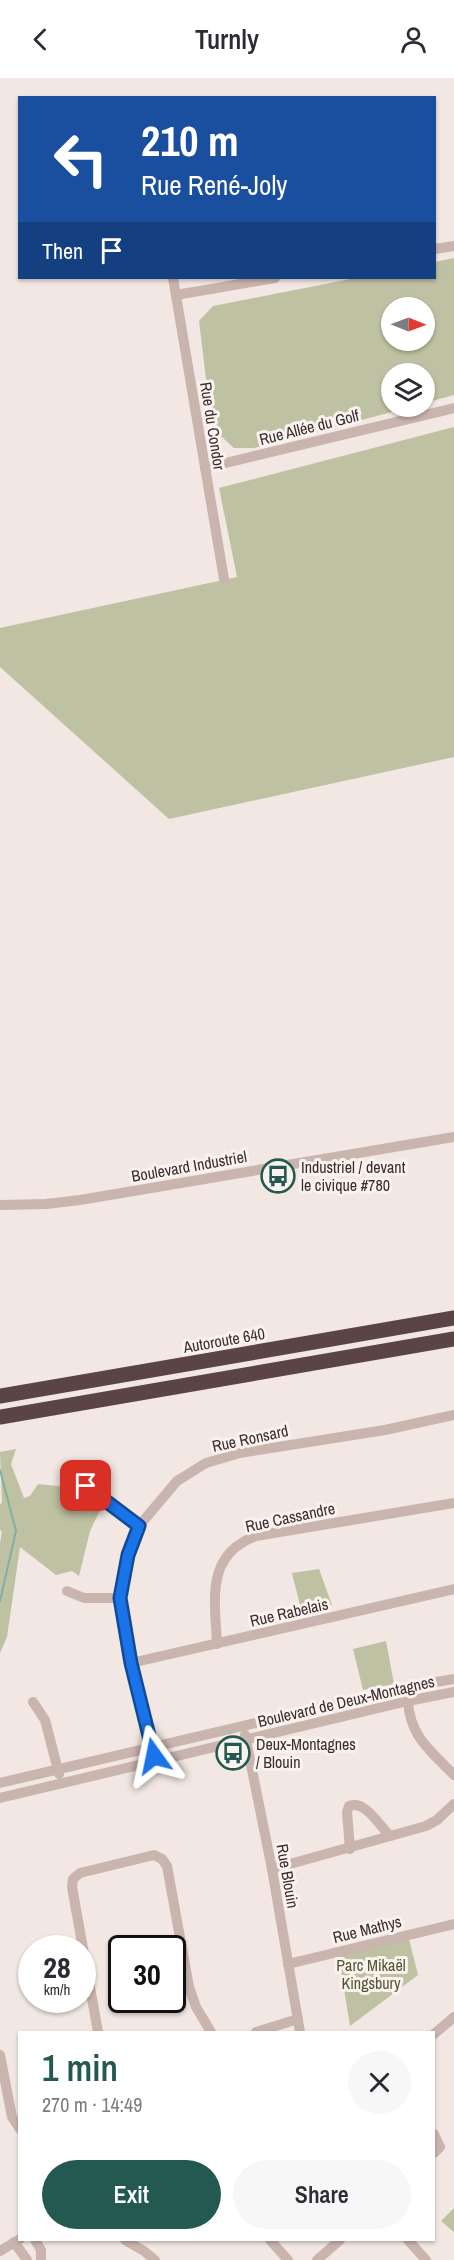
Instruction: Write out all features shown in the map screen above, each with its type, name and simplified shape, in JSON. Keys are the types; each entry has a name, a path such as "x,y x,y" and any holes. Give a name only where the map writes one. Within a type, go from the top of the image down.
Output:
{"highway":[{"name":"Autoroute 640","path":"0,1396 454,1318"},
{"path":"0,1417 454,1339"}],"street":[{"path":"436,249 454,246"},
{"name":"Rue du Condor","path":"173,279 224,579"},
{"path":"176,295 269,279"},
{"name":"Rue Allée du Golf","path":"205,468 454,408"},
{"name":"Boulevard Industriel","path":"0,1205 46,1204 80,1200 454,1137"},
{"name":"Rue Ronsard","path":"155,1761 131,1663 120,1598 128,1555 139,1526 177,1481 206,1463 240,1453 385,1430 454,1415"},
{"path":"86,1486 139,1526"},
{"name":"Rue Cassandre","path":"217,1644 214,1587 229,1551 242,1541 256,1536 454,1503"},
{"name":"Rue Rabelais","path":"131,1663 454,1589"},
{"path":"67,1591 84,1598 120,1598"},
{"name":"Boulevard de Deux-Montagnes","path":"0,1783 243,1725 418,1685 454,1679"},
{"name":"Boulevard de Deux-Montagnes","path":"0,1798 454,1692"},
{"path":"408,1701 412,1726 419,1740 454,1774"},
{"path":"33,1702 45,1720 61,1784"},
{"name":"Rue Blouin","path":"243,1725 272,1869 300,2031"},
{"path":"350,1848 347,1812 349,1806 353,1804 361,1806 390,1836"},
{"path":"272,1869 426,1826 437,1820 454,1804"},
{"path":"98,2031 72,1887 73,1879 80,1873 154,1855 162,1858 167,1866 189,1987 196,2007 211,2031"},
{"name":"Rue Mathys","path":"288,1965 454,1924"},
{"path":"435,2033 454,2017"},
{"path":"259,2031 298,2019"},
{"path":"0,2055 12,2117 18,2126"},
{"path":"435,2136 440,2147 435,2152"},
{"path":"0,2250 17,2241 27,2260"},
{"path":"36,2241 41,2250 41,2260"},
{"path":"127,2241 155,2260"},
{"path":"271,2241 288,2260"},
{"path":"317,2260 339,2241"},
{"path":"409,2241 426,2260"}],"green space":[{"path":"454,258 454,395 435,400 435,363 381,363 381,415 254,448 234,448 212,428 199,321 213,306 351,279 436,279 436,262"},
{"path":"454,427 454,757 169,819 0,667 0,628 237,577 219,488"},
{"path":"16,1449 11,1464 24,1498 30,1496 38,1484 86,1489 103,1504 90,1531 79,1576 72,1571 56,1575 20,1547 7,1637 0,1653 0,1543 2,1531 0,1530 0,1504 2,1503 0,1452"},
{"path":"319,1569 332,1605 302,1613 292,1573"},
{"path":"386,1641 394,1684 363,1690 353,1649"},
{"name":"Parc Mikaël Kingsbury","path":"408,1935 418,1975 350,2026 338,1952"},
{"path":"454,2208 454,2232 441,2221"}],"waterway":[{"path":"0,1470 16,1531 0,1601"}],"place":[{"name":"Industriel / devant le civique #780","path":"278,1176"},
{"name":"Deux-Montagnes / Blouin","path":"233,1753"}],"route":[{"path":"86,1486 139,1526 128,1555 120,1598 131,1663 154,1756"}]}
